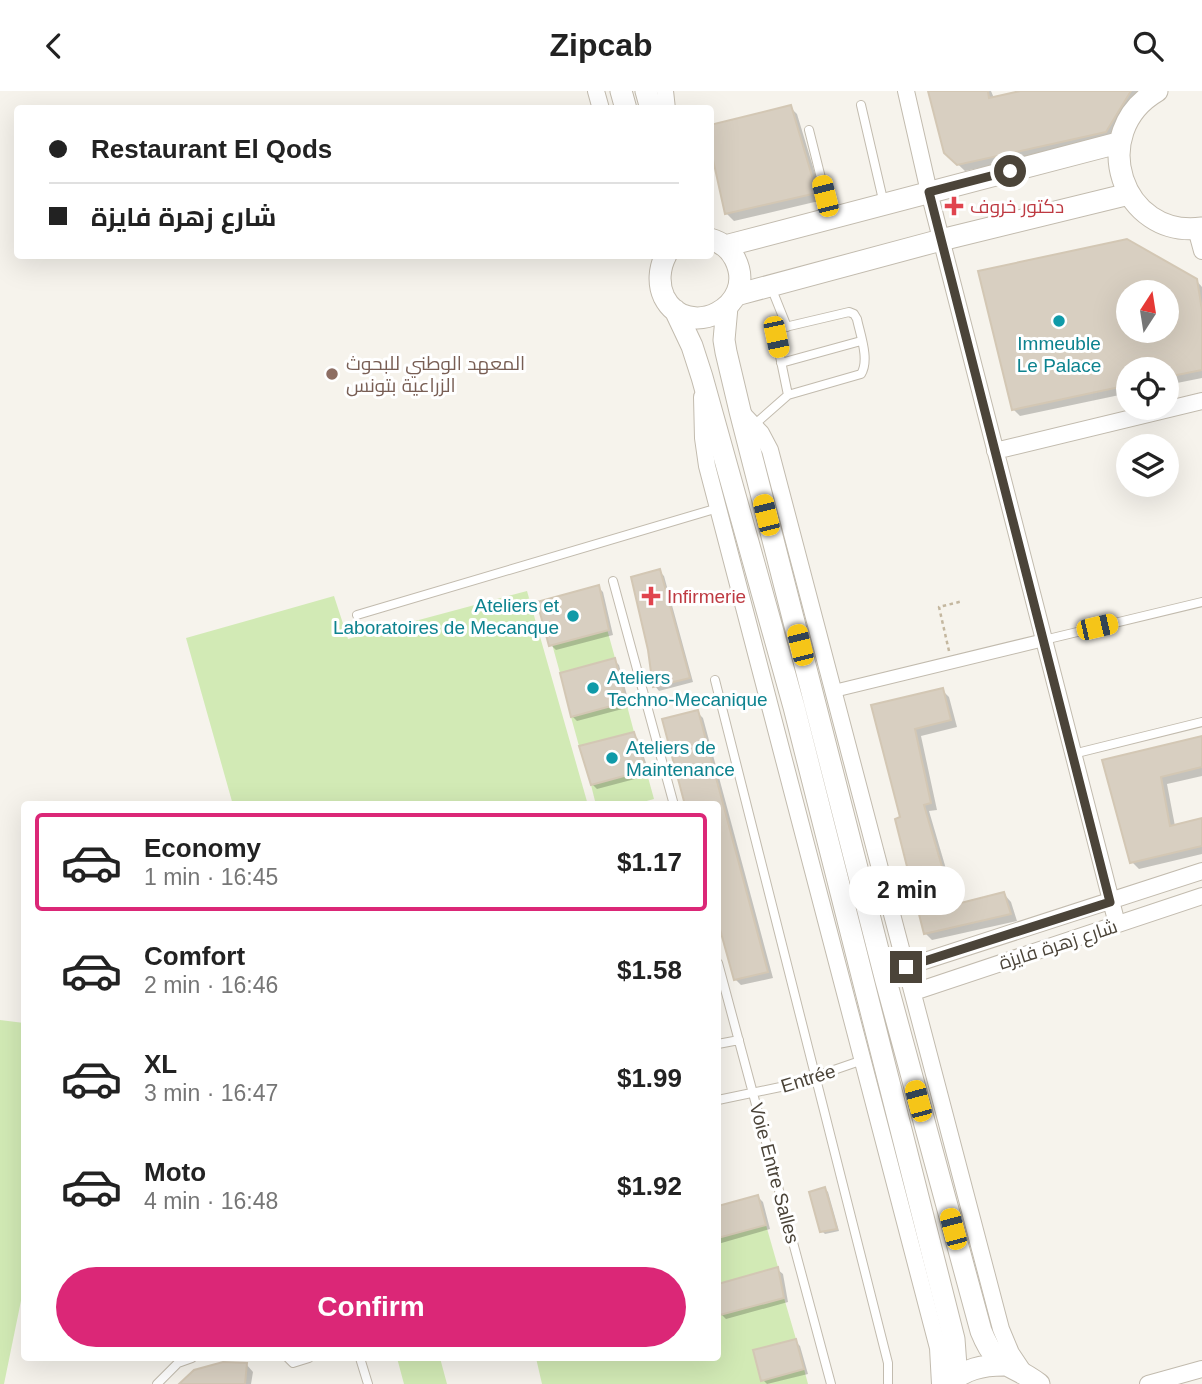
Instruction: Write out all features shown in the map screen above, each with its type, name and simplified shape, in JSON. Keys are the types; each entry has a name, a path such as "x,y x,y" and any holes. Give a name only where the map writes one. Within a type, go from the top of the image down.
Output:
{"street":[{"path":"906,91 941,240 1117,924"},
{"path":"1157,91 1143,99 1127,119 1118,143 1119,170 1129,194 1147,213 1170,226 1199,228 1202,251"},
{"path":"715,240 831,218 1118,143"},
{"path":"675,310 702,318 715,315 731,301 771,286 941,240 1129,194"},
{"path":"715,240 734,257 739,269 740,283 731,301 724,340 726,352 747,418 886,981 981,1331 996,1360 1022,1373"},
{"path":"662,259 660,288 675,310 692,346 702,377 794,707 954,1339 956,1366 945,1384"},
{"path":"702,377 703,438 707,466 938,1348 945,1384"},
{"path":"995,451 1202,401"},
{"path":"747,418 770,450 1001,1329 1022,1373"},
{"path":"834,691 1044,640"},
{"name":"شارع زهرة فايزة","path":"906,967 1202,871"},
{"name":"شارع زهرة فايزة","path":"914,992 1202,896"},
{"path":"945,1384 965,1371 984,1365 1022,1373"},
{"path":"1149,1384 1187,1379 1202,1369"}],"lane":[{"path":"861,105 884,204"},
{"path":"809,130 831,218"},
{"path":"771,286 787,327"},
{"path":"747,418 788,395 861,374 864,359 854,313 781,328 776,337 788,395"},
{"path":"782,363 861,341"},
{"path":"357,615 718,508"},
{"path":"613,581 673,801"},
{"path":"1044,640 1202,602"},
{"path":"715,680 888,1363 888,1384"},
{"path":"1073,754 1202,722"},
{"name":"Voie Entre Salles","path":"721,975 831,1384"},
{"path":"721,1043 738,1040"},
{"name":"Entrée","path":"721,1099 790,1085 863,1060"},
{"path":"157,1384 178,1363 184,1361"},
{"path":"361,1361 368,1384"}],"path":[{"path":"951,662 939,607 962,601"}],"green space":[{"path":"527,591 587,801 232,801 186,638 334,596 348,639"},
{"path":"607,629 615,658 560,673 552,644"},
{"path":"626,702 634,732 579,746 571,717"},
{"path":"646,770 654,799 595,801 591,785"},
{"path":"0,1020 21,1023 21,1301 4,1384 0,1384"},
{"path":"766,1225 778,1267 721,1283 721,1237"},
{"path":"784,1298 796,1339 754,1350 762,1380 804,1369 808,1384 542,1384 537,1361 721,1361 721,1315"},
{"path":"398,1361 441,1361 447,1384 404,1384"}],"building":[{"path":"928,91 988,91 989,98 1020,91 1131,91 1106,132 957,165 944,153"},
{"path":"791,105 817,193 725,214 714,164 714,124"},
{"name":"Immeuble Le Palace","path":"1127,239 1197,279 1202,310 1202,370 1179,375 1179,357 1116,357 1116,388 1012,410 978,271"},
{"path":"660,569 690,678 653,687 648,650 631,577"},
{"name":"Ateliers et Laboratoires de Mecanque","path":"599,585 609,630 549,646 537,602"},
{"name":"Ateliers Techno-Mecanique","path":"615,658 626,702 571,717 560,673"},
{"path":"943,688 951,720 915,729 931,803 924,805 943,870 949,906 1004,892 1011,914 924,934 895,819 900,817 871,705"},
{"path":"698,710 768,972 734,980 721,933 721,801 684,801 662,719"},
{"name":"Ateliers de Maintenance","path":"634,732 646,770 591,785 579,746"},
{"path":"1202,736 1202,767 1161,777 1170,826 1202,818 1202,846 1130,863 1102,760"},
{"path":"825,1187 837,1229 820,1232 809,1192"},
{"path":"758,1195 766,1225 721,1237 721,1205"},
{"path":"778,1267 784,1298 721,1315 721,1283"},
{"path":"796,1339 804,1369 761,1381 753,1350"},
{"path":"223,1362 247,1363 245,1384 179,1384 194,1370"}],"place":[{"name":"دكتور خروف","path":"954,206"},
{"name":"Immeuble Le Palace","path":"1059,321"},
{"name":"المعهد الوطني للبحوث الزراعية بتونس","path":"332,374"},
{"name":"Infirmerie","path":"651,596"},
{"name":"Ateliers et Laboratoires de Mecanque","path":"573,616"},
{"name":"Ateliers Techno-Mecanique","path":"593,688"},
{"name":"Ateliers de Maintenance","path":"612,758"}],"route":[{"path":"906,967 1110,902 929,192 1010,171"}]}
